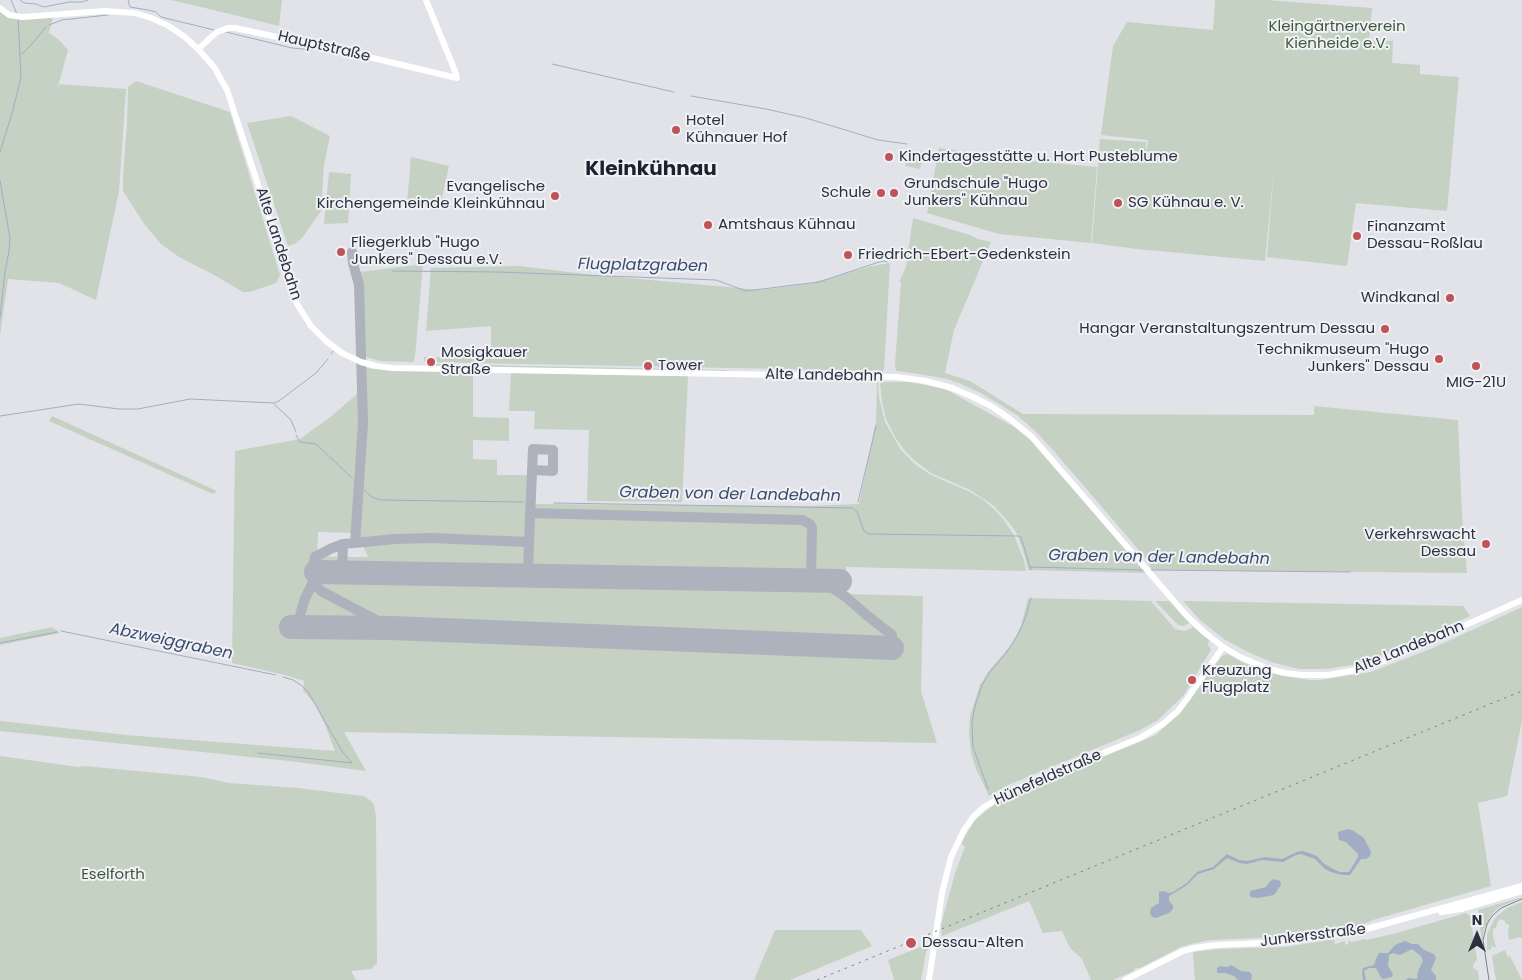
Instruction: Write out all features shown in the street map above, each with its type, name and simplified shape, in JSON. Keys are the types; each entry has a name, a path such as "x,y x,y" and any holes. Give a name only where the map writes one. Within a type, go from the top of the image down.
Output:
{"main road":[{"name":"Hauptstraße","path":"198,49 217,32 228,28 235,28 456,78 455,71 426,0"},
{"name":"Alte Landebahn","path":"0,8 7,14 18,17 98,11 131,12 167,25 185,37 198,49 214,67 227,90 297,304 307,321 318,334 342,353 366,364 392,368 889,377 939,384 966,393 1005,415 1046,453 1198,627 1223,647 1247,660 1277,671 1310,676 1354,671 1377,664 1522,600"},
{"name":"Hünefeldstraße","path":"929,980 942,893 951,857 964,830 974,816 984,807 1011,791 1140,738 1163,724 1182,705 1223,647"},
{"name":"Junkersstraße","path":"1125,980 1188,949 1208,945 1287,942 1369,929 1522,886"},
{"name":"Junkersstraße","path":"1435,911 1446,912 1461,909 1522,891"}],"green space":[{"path":"171,0 282,0 279,26 201,7"},
{"name":"Kleingärtnerverein Kienheide e.V.","path":"1215,0 1267,0 1372,8 1369,40 1393,41 1392,63 1420,65 1420,74 1459,77 1447,211 1356,203 1347,266 1267,257 1274,168 1265,261 1092,243 1100,139 1146,142 1146,149 1148,140 1101,135 1113,46 1127,22 1213,30"},
{"path":"0,11 4,15 53,17 49,33 68,50 55,97 59,84 126,89 119,191 96,300 59,283 8,279 0,335"},
{"path":"136,81 230,112 280,275 276,283 250,292 243,292 179,257 161,244 145,225 123,191 128,87"},
{"path":"291,116 330,136 324,165 321,211 302,238 295,244 288,246 247,123"},
{"path":"939,148 1020,160 1097,167 1091,243 999,234 927,213"},
{"path":"908,150 924,152 920,169 905,166"},
{"path":"411,157 449,166 439,211 407,204"},
{"path":"329,172 351,174 348,223 324,224"},
{"path":"913,218 991,242 954,330 945,373 970,381 1023,414 1314,415 1314,406 1458,420 1462,516 1467,573 1152,570 1147,560 1053,450 1017,415 981,393 959,383 943,378 896,371 901,282 899,282 906,267"},
{"path":"890,263 884,370 882,371 424,362 424,357 491,358 491,326 426,331 431,268 520,266 760,290 808,284 872,266"},
{"path":"423,264 413,362 380,361 363,356 363,295 360,272"},
{"path":"432,364 726,370 726,371 432,367"},
{"path":"357,367 473,371 473,417 509,418 509,441 473,440 473,459 497,460 497,475 529,475 526,561 518,569 347,565 345,557 368,557 357,533 318,532 317,556 341,557 341,563 338,566 316,565 316,578 831,587 845,588 846,594 923,596 921,691 937,743 344,732 366,771 289,761 0,731 0,721 126,735 335,751 315,704 303,690 304,681 232,663 235,451 300,439 333,415 357,394"},
{"path":"511,373 688,376 682,502 587,501 589,430 534,429 535,411 509,411"},
{"path":"878,382 879,397 885,422 901,450 915,464 931,475 968,491 982,499 995,510 1014,535 1024,560 1026,571 846,567 846,574 821,574 815,567 808,567 800,574 538,569 532,561 534,504 813,506 859,504 876,421"},
{"path":"880,382 911,382 945,389 1014,427 1035,444 1147,573 1028,570 1017,534 994,506 970,490 931,473 904,450 886,419"},
{"path":"52,416 217,491 213,494 49,421"},
{"path":"1028,598 1151,601 1175,629 1185,631 1193,627 1209,640 1208,645 1211,650 1183,696 1158,720 1140,730 1008,785 989,796 976,769 971,753 970,716 980,685 988,672 1011,645 1021,626"},
{"path":"1155,601 1172,601 1190,622 1184,626 1178,625"},
{"path":"1183,601 1463,606 1470,616 1359,664 1326,669 1299,669 1271,662 1224,639 1200,620"},
{"path":"1522,607 1522,721 1507,796 1478,803 1491,886 1373,920 1359,926 1283,937 1209,940 1191,944 1181,947 1140,968 1135,968 1134,971 1113,980 1091,980 1082,959 1070,948 1062,931 1043,933 1029,901 942,936 941,925 955,873 965,847 961,843 975,820 1001,799 1156,735 1180,712 1222,656 1228,654 1244,663 1279,675 1309,680 1371,672 1433,648"},
{"path":"52,627 60,633 0,645 0,638"},
{"name":"Eselforth","path":"0,756 78,767 201,777 229,783 298,788 363,796 374,805 376,816 377,963 371,969 351,971 356,980 0,980"},
{"path":"1522,897 1499,907 1491,915 1484,929 1482,943 1478,910"},
{"path":"1522,902 1522,938 1509,940 1509,925 1500,919 1496,928 1493,929 1496,947 1492,945 1492,949 1487,950 1487,934 1495,918 1507,908"},
{"path":"1466,913 1470,916 1477,959 1473,968 1478,971 1479,980 1195,980 1193,952 1219,949 1286,947 1334,939 1335,944 1345,941 1345,945 1348,944 1348,941 1366,940 1393,934"},
{"path":"775,930 861,930 872,946 790,980 754,980"},
{"path":"930,943 926,952 921,980 894,980 888,960"},
{"path":"1505,950 1522,980 1496,980 1492,956"}],"water":[{"path":"1348,829 1364,838 1371,852 1370,856 1366,859 1361,859 1350,875 1331,872 1315,859 1301,854 1283,862 1262,860 1247,864 1227,858 1214,869 1198,874 1187,885 1169,896 1173,909 1169,913 1156,918 1152,917 1150,913 1151,908 1159,903 1159,892 1173,892 1187,883 1197,872 1213,867 1227,854 1239,860 1247,861 1265,857 1282,859 1303,851 1317,856 1323,863 1333,869 1340,872 1349,872 1358,854 1346,842 1339,840 1338,834 1338,832"},
{"path":"1274,879 1280,881 1281,885 1274,895 1258,898 1250,896 1250,891 1266,887"},
{"path":"1405,941 1418,944 1424,950 1434,954 1436,958 1431,970 1436,976 1436,980 1405,980 1409,978 1417,979 1418,971 1423,961 1421,956 1412,949 1400,955 1393,953 1389,955 1388,966 1393,974 1392,977 1382,979 1376,968 1369,968 1364,971 1366,980 1363,980 1363,968 1374,965 1379,953 1388,953 1395,945"},
{"path":"1231,965 1241,971 1250,972 1251,980 1238,980 1234,976 1225,973 1217,973 1217,968 1220,966 1228,967"}],"waterway":[{"path":"11,0 17,14"},
{"path":"20,0 24,3 44,7 88,0"},
{"path":"128,0 130,7 156,12 161,17 214,30"},
{"path":"49,25 62,20 108,15"},
{"path":"0,152 21,77 18,18"},
{"path":"22,54 46,27"},
{"path":"226,32 292,48 313,50"},
{"path":"552,64 674,92"},
{"path":"691,96 766,109 806,118 878,140 907,144"},
{"path":"0,181 10,238 0,318"},
{"name":"Flugplatzgraben","path":"392,271 498,272 716,280 746,291 819,282 879,262 887,262"},
{"name":"Flugplatzgraben","path":"0,416 79,404 119,409 138,409 190,399 274,403 316,373 328,359"},
{"name":"Graben von der Landebahn","path":"274,404 291,420 296,432"},
{"path":"858,502 876,426"},
{"name":"Graben von der Landebahn","path":"296,435 300,442 316,444 352,478"},
{"name":"Graben von der Landebahn","path":"364,490 372,497 380,500 523,502"},
{"name":"Graben von der Landebahn","path":"554,503 853,508 857,512 864,531 869,534 1021,537 1031,570"},
{"name":"Graben von der Landebahn","path":"1030,567 1144,570"},
{"name":"Graben von der Landebahn","path":"1150,570 1350,572"},
{"path":"988,789 973,747 972,723 975,706 982,685 1018,635 1031,598"},
{"name":"Abzweiggraben","path":"61,631 276,675"},
{"name":"Abzweiggraben","path":"0,643 57,632"},
{"name":"Abzweiggraben","path":"258,753 352,763 342,751 308,692 293,680 283,677"}],"taxiway":[{"path":"352,252 359,285 363,423 355,543"},
{"path":"528,576 529,542 533,449 553,450 553,471 532,470"},
{"path":"530,513 802,520 810,524 812,528 811,580"},
{"path":"342,572 343,544 431,538 529,542"},
{"path":"343,544 315,557 312,570 313,582 321,591 391,628"},
{"path":"831,581 831,587 892,635 892,648"},
{"path":"297,627 304,601 313,582"}],"runway":[{"path":"316,572 840,581"},
{"path":"291,627 391,628 892,648"}],"tram line":[{"path":"1489,980 1483,940 1487,924 1492,916 1501,908 1522,899"}],"railway":[{"path":"817,980 1522,691"}],"place":[{"name":"Hotel Kühnauer Hof","path":"676,130"},
{"name":"Kindertagesstätte u. Hort Pusteblume","path":"889,157"},
{"name":"Schule","path":"881,193"},
{"name":"Grundschule \"Hugo Junkers\" Kühnau","path":"894,193"},
{"name":"Evangelische Kirchengemeinde Kleinkühnau","path":"555,196"},
{"name":"SG Kühnau e. V.","path":"1118,203"},
{"name":"Amtshaus Kühnau","path":"708,225"},
{"name":"Finanzamt Dessau-Roßlau","path":"1357,236"},
{"name":"Fliegerklub \"Hugo Junkers\" Dessau e.V.","path":"341,252"},
{"name":"Friedrich-Ebert-Gedenkstein","path":"848,255"},
{"name":"Windkanal","path":"1450,298"},
{"name":"Hangar Veranstaltungszentrum Dessau","path":"1385,329"},
{"name":"Technikmuseum \"Hugo Junkers\" Dessau","path":"1439,359"},
{"name":"Mosigkauer Straße","path":"431,362"},
{"name":"Tower","path":"648,366"},
{"name":"MIG-21U","path":"1476,366"},
{"name":"Verkehrswacht Dessau","path":"1486,544"},
{"name":"Kreuzung Flugplatz","path":"1192,680"},
{"name":"Dessau-Alten","path":"911,943"}],"district":[{"name":"Kleinkühnau","path":"651,170"}]}
